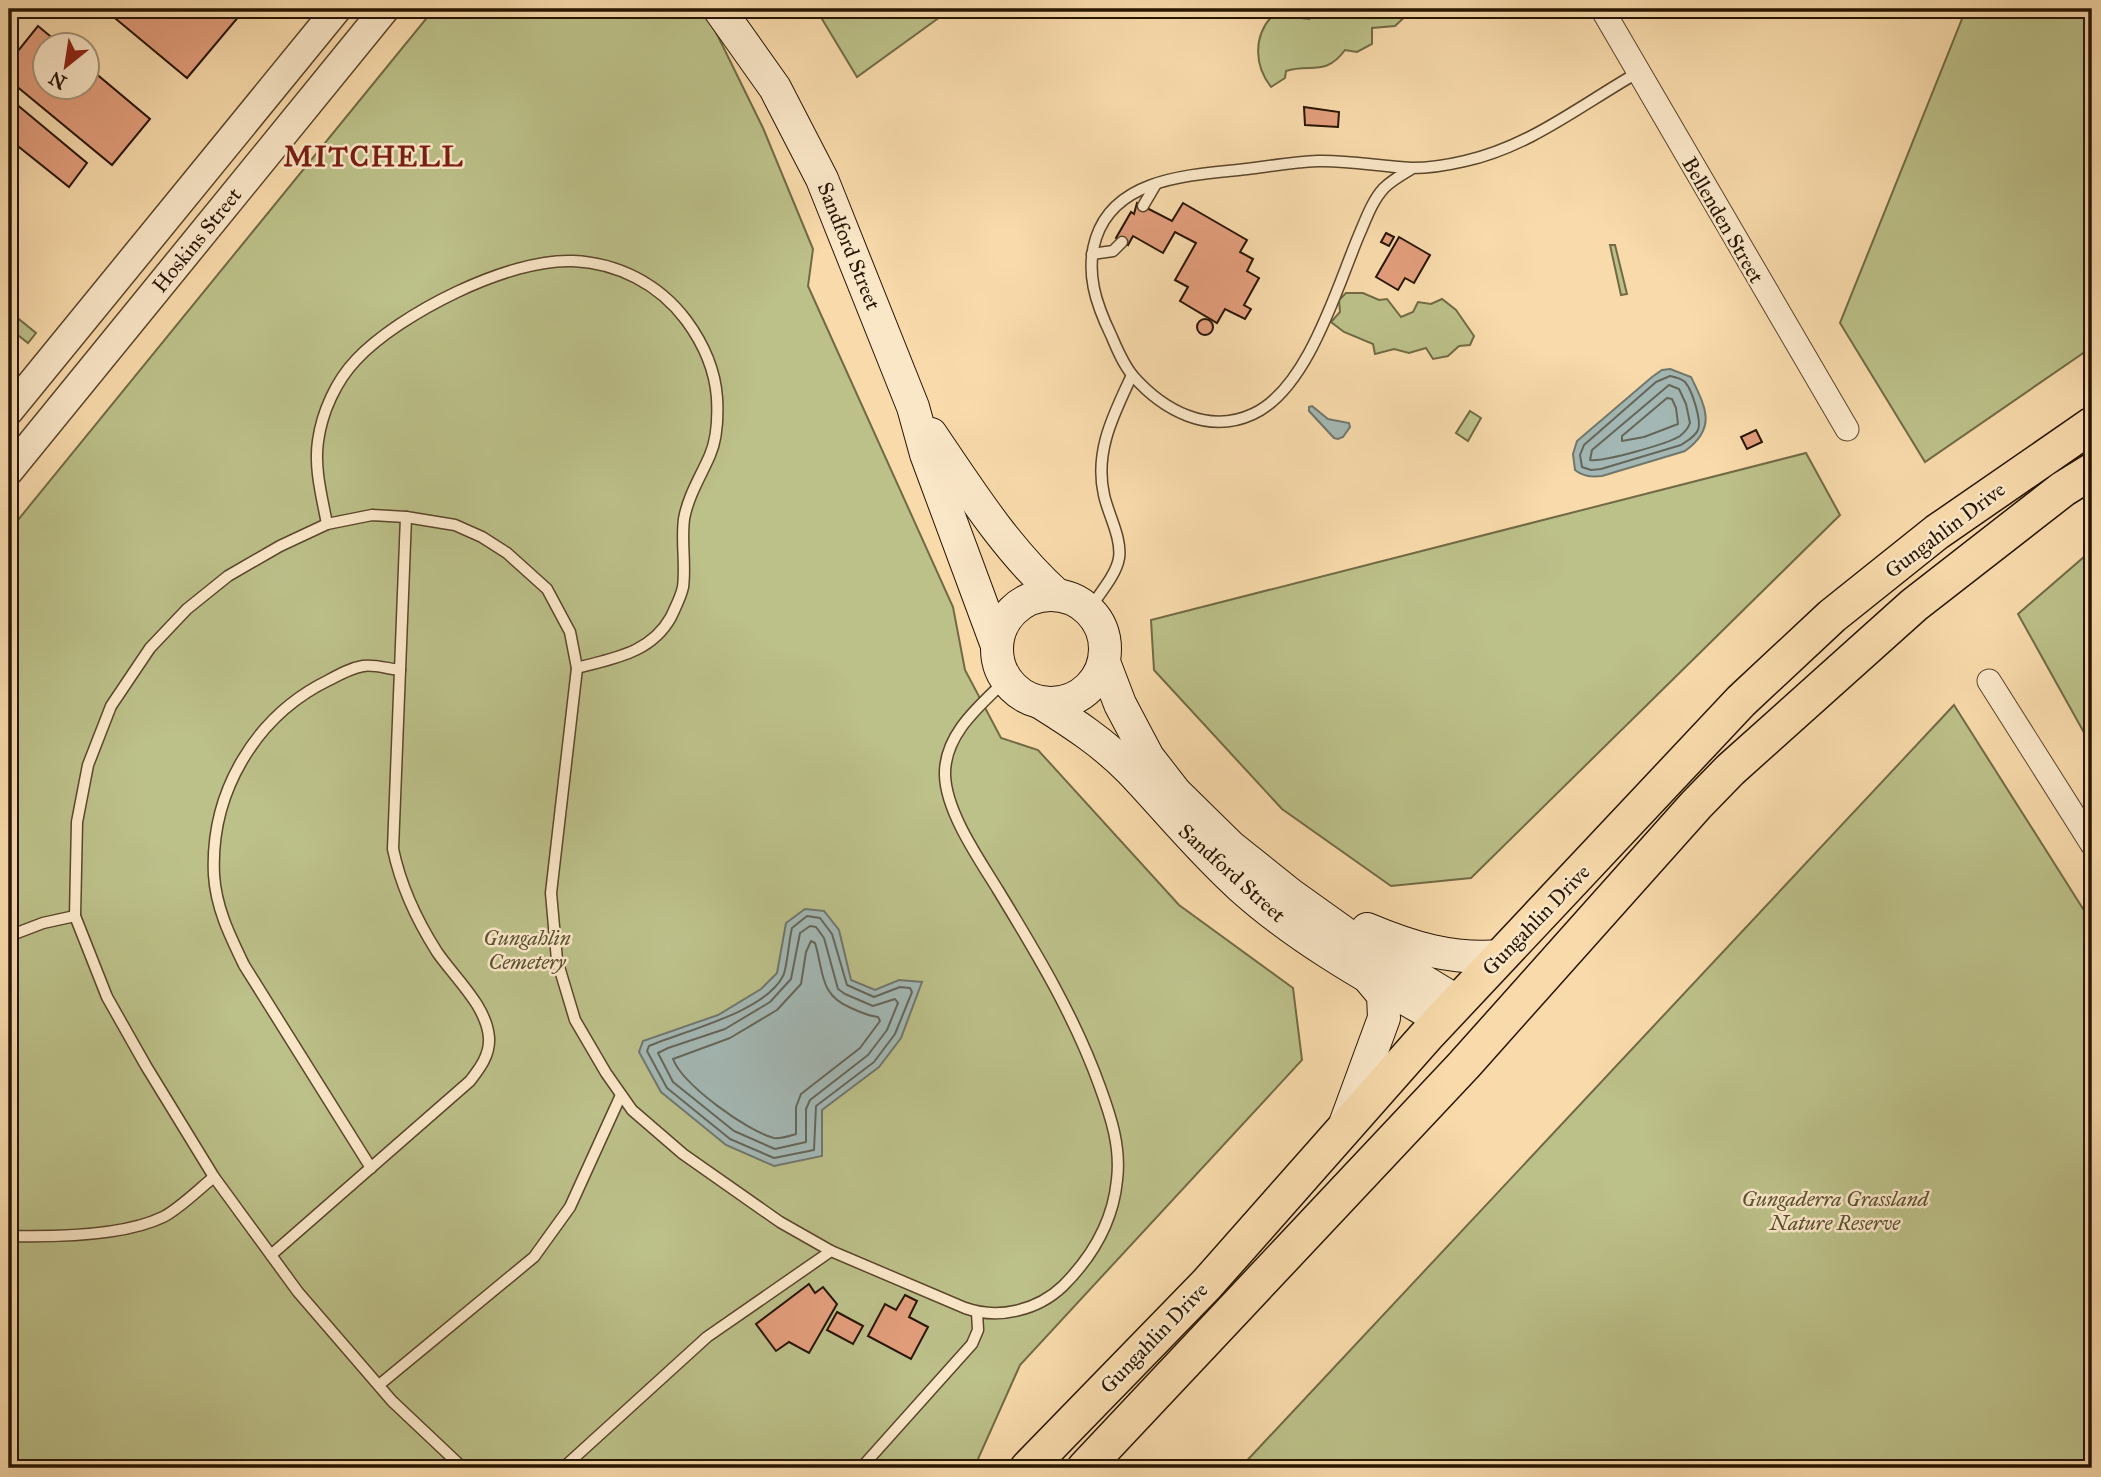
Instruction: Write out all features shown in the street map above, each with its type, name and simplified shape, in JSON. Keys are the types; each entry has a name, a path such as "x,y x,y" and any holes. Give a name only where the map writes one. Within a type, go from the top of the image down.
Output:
{"main road":[{"name":"Sandford Street","path":"719,9 775,88 822,179 913,407 926,454 996,643"},
{"name":"Sandford Street","path":"746,9 769,64 775,88"},
{"name":"Sandford Street","path":"913,407 992,521 1036,576 1057,595"},
{"name":"Gungahlin Drive","path":"1028,1468 1207,1284 1450,1011 1741,701 1832,616 1937,532 2092,425"},
{"name":"Gungahlin Drive","path":"1085,1468 1488,1038 1730,770 1914,605 2063,489 2092,471"},
{"path":"1057,595 1074,600 1089,610 1103,634 1104,662 1099,675 1081,695 1055,704 1041,703 1021,695 1006,680 998,663 996,643 1003,623 1016,607 1028,599 1057,595"},
{"name":"Sandford Street","path":"1104,662 1119,704 1135,736 1169,784 1230,846 1450,1011"},
{"name":"Sandford Street","path":"1041,703 1076,726 1130,770 1188,835 1242,888 1317,945 1368,977 1450,1011"},
{"path":"1272,880 1333,914 1410,947 1458,957 1501,956"},
{"path":"1340,1135 1384,1018 1383,995 1368,977"},
{"path":"1450,1011 1488,1038"}],"street":[{"name":"Hoskins Street","path":"9,411 337,9"},
{"name":"Hoskins Street","path":"12,459 385,9"},
{"name":"Bellenden Street","path":"1602,9 1847,429"},
{"path":"1989,681 2092,844"}],"lane":[{"path":"1413,168 1394,179 1377,198 1315,342 1284,389 1267,406 1242,418 1209,423 1166,405 1132,375 1122,360 1102,316 1092,281 1092,254 1097,235 1109,212 1127,198 1156,183 1184,176 1318,161 1367,162 1413,168 1463,162 1506,148 1568,118 1637,73"},
{"path":"1143,206 1156,183"},
{"path":"1092,254 1113,250 1122,242"},
{"path":"327,524 317,473 318,440 329,403 339,382 372,345 435,304 495,276 539,262 573,261 604,265 640,279 679,311 703,348 712,369 717,395 712,453 685,512 681,538 684,558 682,589 666,626 653,641 633,653 577,668"},
{"path":"1089,610 1116,568 1119,557 1103,493 1101,467 1105,433 1132,375"},
{"path":"463,1468 379,1385 298,1292 214,1177 107,997 75,916 77,822 88,765 111,706 150,648 187,609 228,576 279,546 327,524 372,515 406,517 455,525 482,537 507,553 547,589 570,632 577,668 551,893 557,960 575,1020 621,1095 632,1110 683,1154 780,1222 831,1251 977,1312 992,1314 1039,1305 1076,1272 1100,1238 1114,1199 1118,1177 1113,1122 1085,1045 1044,964 970,843 948,794 945,775 948,754 956,736 970,715 1006,680"},
{"path":"271,1255 470,1081 481,1068 486,1056 489,1037 485,1021 421,926 398,876 393,849 406,517"},
{"path":"372,1168 283,1029 232,942 218,902 214,875 215,855 221,812 234,776 255,738 279,713 307,690 346,671 365,665 400,670"},
{"path":"9,936 43,923 75,916"},
{"path":"379,1385 534,1257 570,1207 621,1095"},
{"path":"9,1236 52,1237 121,1230 163,1217 214,1177"},
{"path":"563,1468 707,1337 831,1251"},
{"path":"861,1468 972,1344 978,1330 977,1312"}],"green space":[{"name":"Gungahlin Cemetery","path":"434,9 701,9 707,14 763,128 813,249 808,286 953,607 965,670 1001,738 1038,750 1179,905 1293,988 1302,1060 1020,1365 974,1468 9,1468 9,531"},
{"path":"816,9 951,9 857,77"},
{"path":"1318,9 1443,9 1443,12 1426,17 1410,12 1395,26 1372,28 1372,44 1357,52 1345,50 1331,64 1286,71 1285,78 1271,87 1261,69 1258,51 1266,23 1273,15 1309,19"},
{"path":"1966,9 2092,9 2092,347 1925,462 1840,323"},
{"path":"1610,245 1615,245 1627,294 1621,295"},
{"path":"1346,293 1363,293 1379,300 1387,299 1401,317 1413,312 1418,302 1431,304 1442,299 1456,310 1474,336 1470,345 1459,346 1448,356 1433,359 1426,348 1409,353 1394,349 1375,354 1373,344 1344,332 1331,322 1340,312 1339,300"},
{"path":"9,311 36,333 28,343 9,328"},
{"path":"1470,411 1481,418 1468,441 1456,433"},
{"path":"1806,453 1840,515 1471,878 1391,886 1282,809 1154,670 1151,620"},
{"path":"2092,550 2092,747 2018,614"},
{"name":"Gungaderra Grassland Nature Reserve","path":"1954,705 2092,923 2092,1468 1240,1468"}],"water":[{"path":"1670,369 1691,377 1701,398 1706,417 1705,426 1695,442 1685,451 1602,476 1588,476 1575,470 1573,454 1577,441 1652,377 1662,370"},
{"path":"1312,406 1328,419 1349,423 1350,427 1343,437 1334,438 1309,411"},
{"path":"805,909 824,911 839,930 851,980 875,990 899,980 922,982 901,1038 879,1067 822,1110 822,1156 774,1166 726,1145 661,1092 639,1052 643,1041 718,1015 761,989 777,973 786,923"}],"building":[{"path":"104,9 245,9 187,78"},
{"path":"38,26 45,32 33,32"},
{"path":"32,33 32,99 9,80 9,62"},
{"path":"102,79 150,119 112,165 36,102 102,102"},
{"path":"9,98 87,163 69,187 9,139"},
{"path":"1304,107 1339,112 1338,127 1305,125"},
{"path":"1137,203 1172,221 1183,203 1247,240 1240,252 1253,259 1247,271 1259,278 1244,305 1251,309 1245,319 1225,309 1217,323 1180,301 1188,287 1175,280 1196,243 1175,232 1163,253 1133,236 1128,245 1116,238 1131,212 1134,214"},
{"path":"1386,233 1394,237 1389,246 1381,242"},
{"path":"1399,237 1430,255 1414,283 1405,278 1398,290 1376,277"},
{"path":"1205,319 1213,327 1205,335 1197,327"},
{"path":"1756,430 1762,442 1747,449 1741,437"},
{"path":"809,1284 815,1293 823,1287 837,1304 809,1353 789,1342 776,1351 756,1324"},
{"path":"905,1295 917,1301 909,1317 928,1327 911,1359 868,1336 885,1304 896,1310"},
{"path":"837,1312 863,1326 853,1344 827,1330"}],"district":[{"name":"MITCHELL","path":"374,156"}]}
